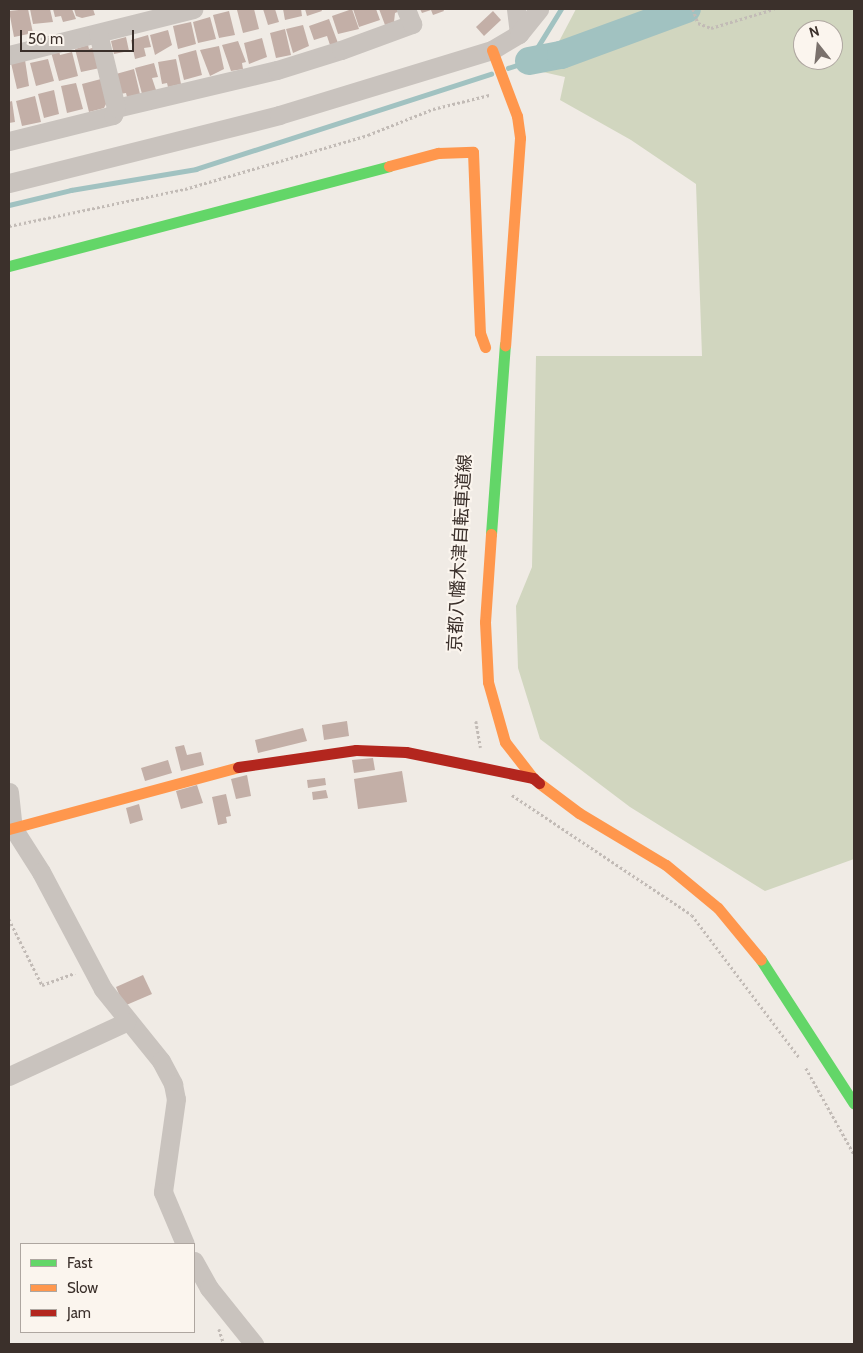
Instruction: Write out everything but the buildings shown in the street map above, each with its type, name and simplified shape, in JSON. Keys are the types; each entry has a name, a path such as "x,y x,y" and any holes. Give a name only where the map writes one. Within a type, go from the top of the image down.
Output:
{"street":[{"path":"9,55 193,9"},
{"path":"116,108 333,53 412,24 406,9"},
{"path":"516,9 520,34"},
{"path":"9,183 279,115 493,52 520,34 539,9"},
{"path":"9,141 113,115 116,108 98,33"},
{"path":"493,52 502,84 517,116 520,138 485,622 488,682 504,742 533,778 579,813 666,865 718,908 774,977 854,1104"},
{"path":"9,266 438,153 473,152 480,333 485,347"},
{"path":"11,829 244,765 356,750 406,752 476,764 533,778"},
{"path":"9,792 11,829 91,968 126,1022 161,1061 173,1084 176,1099 163,1192 185,1243"},
{"path":"9,1076 126,1022"},
{"path":"195,1263 214,1294 254,1344"}],"path":[{"path":"693,9 698,23 711,28 774,9"},
{"path":"9,226 185,189 368,135 433,109 494,94"},
{"path":"474,711 482,758 476,764"},
{"path":"504,788 692,915 801,1060 854,1154"},
{"path":"9,919 42,985 91,968"}],"green space":[{"path":"576,9 854,9 854,859 765,891 630,807 540,739 518,668 516,606 532,567 536,356 702,356 696,184 631,140 560,100 565,77 543,72"}],"waterway":[{"path":"508,68 529,61 561,9"},
{"path":"529,61 561,55 687,9"},
{"path":"9,205 71,190 196,169 491,74"}],"traffic: fast":[{"path":"9,266 389,166"},
{"path":"491,534 505,345"},
{"path":"761,960 854,1104"}],"traffic: slow":[{"path":"492,50 517,116 520,138 505,345"},
{"path":"389,166 438,153 473,152 480,333 485,347"},
{"path":"491,534 485,622 488,682 505,742 533,778"},
{"path":"9,829 238,767"},
{"path":"539,783 579,813 666,865 718,908 761,960"}],"traffic: jam":[{"path":"238,767 356,750 406,752 533,778 539,783"}]}
